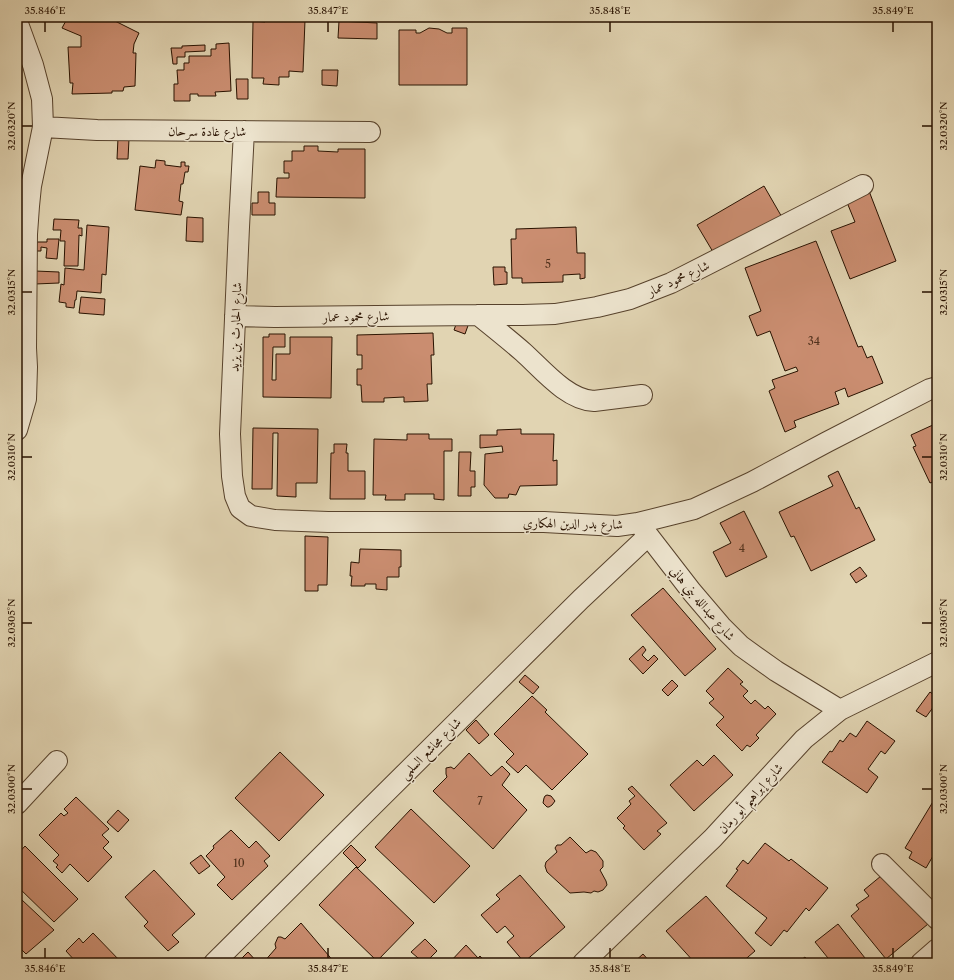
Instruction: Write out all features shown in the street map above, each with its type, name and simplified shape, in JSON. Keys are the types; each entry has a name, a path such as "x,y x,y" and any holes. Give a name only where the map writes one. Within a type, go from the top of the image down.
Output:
{"street":[{"path":"17,21 42,99 43,127 31,186 29,206 27,234 26,348 28,367 26,399 17,430"},
{"name":"شارع غادة سرحان","path":"43,127 97,130 370,132"},
{"name":"شارع الحارث بن يزيد","path":"244,131 238,227 230,434 232,476 235,496 240,508 251,516"},
{"name":"شارع محمود عمار","path":"235,316 275,318 523,315 555,314 597,307 630,299 671,283 863,186"},
{"path":"478,315 513,343 564,390 576,397 588,401 594,401 642,395"},
{"name":"شارع بدر الدين الهكاري","path":"251,516 275,520 328,522 544,522 617,526 643,530 694,509 752,482 930,389 937,387"},
{"name":"شارع عبدالله بني هاني","path":"643,530 697,598 721,626 741,646 776,671 840,710"},
{"name":"شارع مجاشع السلمي","path":"214,963 581,599 643,530"},
{"name":"شارع إبراهيم أبو رمان","path":"583,963 713,838 804,739 840,710 937,662"},
{"path":"17,804 57,761"},
{"path":"882,864 937,919"},
{"path":"921,963 937,950"}],"building":[{"path":"68,17 107,17 139,33 134,44 133,53 136,53 135,86 124,87 123,91 112,91 112,93 72,94 73,83 70,83 68,47 81,47 81,36 62,28"},
{"path":"266,17 297,17 297,20 305,20 303,72 289,71 289,77 279,77 279,85 263,84 264,78 252,78 253,21 265,22"},
{"path":"339,21 377,23 377,39 338,38"},
{"path":"429,28 452,33 452,28 467,28 467,85 399,85 399,30 416,30 416,33 420,33"},
{"path":"229,43 231,91 215,92 216,96 198,96 198,94 190,94 190,101 174,101 174,84 178,84 177,70 184,70 184,63 189,63 189,56 211,56 211,49 216,49 216,44"},
{"path":"205,45 205,51 185,52 185,57 177,57 177,64 173,64 171,48"},
{"path":"322,70 338,70 337,86 322,85"},
{"path":"236,79 248,79 248,99 237,99"},
{"path":"118,138 129,139 128,159 117,159"},
{"path":"304,146 318,146 318,151 338,152 338,149 365,149 365,198 276,197 277,178 289,178 289,173 284,173 284,161 292,161 292,151 304,151"},
{"path":"156,160 165,161 165,165 181,167 181,162 185,162 185,166 189,166 188,172 185,172 183,184 181,184 179,201 183,202 181,215 135,210 140,166 155,168"},
{"path":"764,186 783,219 716,257 697,225"},
{"path":"869,191 896,261 850,279 831,231 855,222 846,200"},
{"path":"258,192 269,192 269,203 275,203 275,215 252,215 252,203 258,203"},
{"path":"187,217 203,218 203,242 186,241"},
{"path":"54,219 79,220 78,228 82,228 82,236 79,235 78,266 64,266 65,241 60,241 61,230 53,230"},
{"path":"87,225 109,227 106,275 102,274 101,293 77,291 74,308 66,307 66,303 59,302 61,284 64,285 65,268 84,270"},
{"path":"576,227 577,253 585,253 585,278 580,279 580,274 563,275 563,282 522,283 522,278 512,278 511,239 516,239 516,229"},
{"path":"47,239 59,239 57,259 46,258 47,248 41,247 41,251 35,251 37,242 47,242"},
{"path":"816,241 858,347 862,346 867,358 872,356 883,383 848,397 845,388 835,392 839,404 794,421 796,427 785,432 769,391 775,388 772,380 798,371 796,367 785,371 770,331 757,336 749,316 761,311 745,268"},
{"path":"493,267 505,267 505,272 507,272 507,284 494,285"},
{"path":"35,271 59,272 59,283 35,284"},
{"path":"81,297 105,299 104,315 79,313"},
{"path":"459,316 470,320 465,334 454,330"},
{"path":"433,333 434,355 431,355 432,384 427,384 428,401 404,402 404,397 384,398 384,402 362,402 361,385 357,385 357,369 362,369 362,355 357,355 357,335"},
{"path":"269,334 285,334 285,347 273,347 272,380 276,380 276,354 290,354 290,337 332,337 331,398 263,397 263,337 269,337"},
{"path":"935,424 936,426 937,425 937,439 934,440 935,443 937,442 937,480 930,483 913,447 916,446 911,435"},
{"path":"253,428 318,429 317,483 296,483 296,497 277,496 278,433 273,433 272,489 252,489"},
{"path":"521,429 521,434 554,434 553,461 557,460 557,485 520,486 516,495 509,494 508,498 495,498 484,485 485,454 503,452 502,446 480,448 480,435 497,435 497,430"},
{"path":"407,434 429,434 429,439 452,439 452,451 444,451 444,500 434,499 434,494 405,494 405,500 385,500 386,495 373,495 374,439 407,440"},
{"path":"334,444 347,444 346,453 348,453 348,471 365,471 365,499 330,499 331,453 334,453"},
{"path":"459,452 471,452 470,471 475,471 475,487 471,487 471,496 458,496"},
{"path":"838,471 856,509 859,507 875,540 811,571 794,536 791,537 779,512 833,486 828,476"},
{"path":"744,511 767,557 726,577 713,552 731,543 720,523"},
{"path":"305,536 328,537 327,585 318,585 318,591 305,591"},
{"path":"360,549 401,550 401,567 399,567 399,577 387,577 387,590 376,589 376,584 351,586 351,562 359,563"},
{"path":"860,567 867,576 856,583 850,574"},
{"path":"663,588 716,649 685,676 631,615"},
{"path":"643,646 646,650 642,655 648,661 654,655 658,659 643,674 629,659"},
{"path":"728,668 743,682 740,684 748,691 743,696 751,704 755,700 765,709 768,706 776,714 756,735 759,738 750,747 747,745 742,751 716,725 724,717 709,703 714,699 706,691"},
{"path":"525,675 539,687 533,694 519,682"},
{"path":"672,680 678,686 668,696 662,690"},
{"path":"930,692 937,697 937,702 926,717 916,711"},
{"path":"532,696 547,710 545,712 588,754 552,790 526,765 518,773 506,762 514,754 494,734"},
{"path":"476,720 489,735 479,744 466,730"},
{"path":"867,721 895,741 885,754 881,751 868,769 878,777 867,793 822,762 830,751 832,752 840,740 843,742 850,733 856,737"},
{"path":"280,752 324,795 279,841 235,798"},
{"path":"469,753 491,776 502,766 510,774 502,785 527,810 493,849 433,791 447,777 446,768 451,767 454,769"},
{"path":"714,755 733,775 694,811 670,785 697,760 703,766"},
{"path":"632,786 667,823 657,831 661,834 644,850 623,828 625,826 617,818 631,804 629,801 635,796 628,789"},
{"path":"937,795 937,849 926,868 909,858 912,852 905,848"},
{"path":"545,796 551,796 555,801 549,807 543,803"},
{"path":"76,797 109,829 102,835 109,842 103,848 112,857 88,882 70,864 62,873 56,867 58,865 53,861 59,855 39,835 61,813 64,816 68,813 64,809"},
{"path":"411,809 470,866 434,903 375,847"},
{"path":"118,810 129,820 118,832 107,822"},
{"path":"231,830 249,848 256,841 270,856 264,861 268,866 232,900 217,885 225,877 206,856 214,848 213,846"},
{"path":"570,837 586,853 591,850 596,852 603,861 603,867 600,870 607,885 603,890 598,892 594,891 591,893 570,893 547,872 545,866 546,862 557,852 555,848 557,845 561,845"},
{"path":"765,843 789,861 791,859 828,888 809,911 806,908 787,932 784,930 771,946 755,933 767,918 726,886 738,870 736,869 743,860 748,864"},
{"path":"351,845 366,860 358,868 343,853"},
{"path":"25,846 78,899 54,922 17,886 17,855"},
{"path":"201,855 210,866 199,874 190,863"},
{"path":"356,867 414,923 377,961 319,905"},
{"path":"154,870 195,914 172,935 179,942 168,951 144,926 148,922 125,897"},
{"path":"520,875 565,927 524,962 507,942 514,936 505,926 497,933 481,915 500,899 496,895"},
{"path":"881,876 893,882 928,924 886,959 851,916 859,909 856,905 869,896 864,890"},
{"path":"706,896 755,951 741,963 695,963 666,931"},
{"path":"22,900 54,930 26,954 17,945 17,905"},
{"path":"301,923 335,963 263,963 276,948 275,944 278,937 285,939"},
{"path":"838,924 869,963 832,963 815,942"},
{"path":"93,933 122,963 77,963 66,951 79,938 83,943"},
{"path":"425,939 437,951 424,963 411,952"},
{"path":"466,945 478,958 480,956 486,963 449,963"},
{"path":"248,952 258,963 244,963 240,960"},
{"path":"643,954 651,963 633,963"},
{"path":"805,957 810,963 797,963"},
{"path":"61,959 64,963 56,963"}]}
